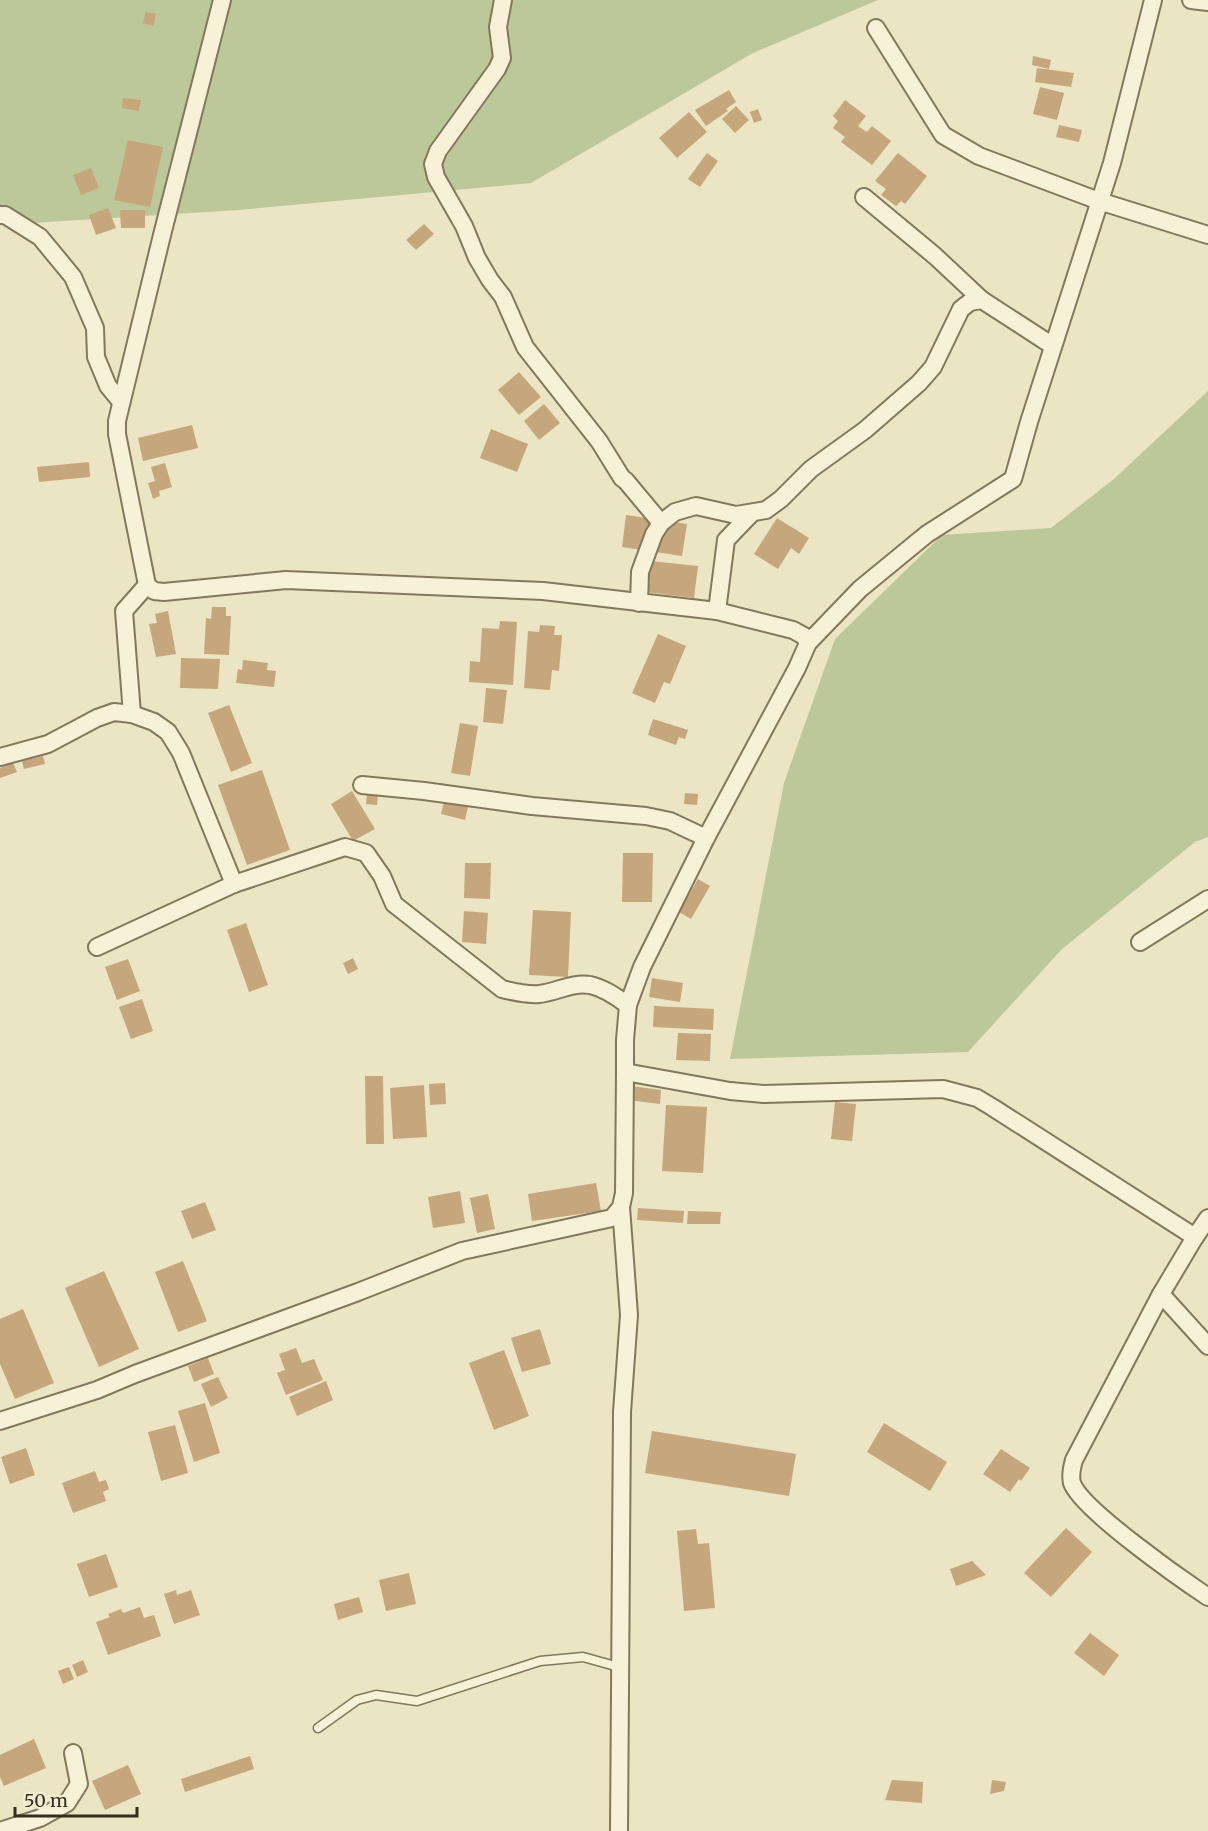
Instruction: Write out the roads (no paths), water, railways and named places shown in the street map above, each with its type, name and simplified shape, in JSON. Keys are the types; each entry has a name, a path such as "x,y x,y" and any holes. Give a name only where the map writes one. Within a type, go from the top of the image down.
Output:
{"street":[{"path":"222,0 121,402 117,434 147,585 154,591 164,592 286,580 543,591 717,611 793,630 804,636 808,643"},
{"path":"503,0 498,27 502,58 497,69 438,151 433,164 436,177 464,226 477,258 503,297 525,347 599,441 622,478 662,523"},
{"path":"619,1831 622,1412 629,1315 621,1207 625,1161 628,1005 642,967 706,838 786,689 808,643 860,589 927,534 1013,479 1112,162 1152,0"},
{"path":"1191,0 1208,2"},
{"path":"876,28 943,135 979,156 1099,201 1208,235"},
{"path":"864,197 982,300 1053,346"},
{"path":"0,215 5,215 40,237 73,277 94,328 96,357 108,386 121,402"},
{"path":"639,603 640,572 654,534 662,523 675,512 696,506 736,515 766,510 812,469 865,430 919,383 933,367 961,309 970,302 982,300"},
{"path":"717,611 726,540 751,514"},
{"path":"132,714 124,611 147,585"},
{"path":"0,757 48,744 73,733 97,718 114,712 132,714 154,722 168,732 181,753 234,884"},
{"path":"362,785 436,792 532,806 646,816 670,820 706,838"},
{"path":"98,947 234,884 345,847 366,853 382,876 394,904 502,988 521,993 538,994 573,985 589,985 600,988 628,1005"},
{"path":"1140,942 1208,898"},
{"path":"625,1072 730,1091 765,1094 917,1088 943,1089 961,1093 977,1098 992,1107 1196,1236"},
{"path":"0,1421 98,1390 462,1251 612,1218 621,1207"},
{"path":"1208,1218 1161,1294 1074,1460 1071,1472 1072,1482 1078,1495 1129,1539 1179,1578 1208,1597"},
{"path":"1161,1294 1208,1346"},
{"path":"0,1831 40,1818 67,1803 79,1784 73,1753"}],"lane":[{"path":"318,1728 357,1700 376,1695 417,1701 540,1661 583,1657 619,1667"}]}
